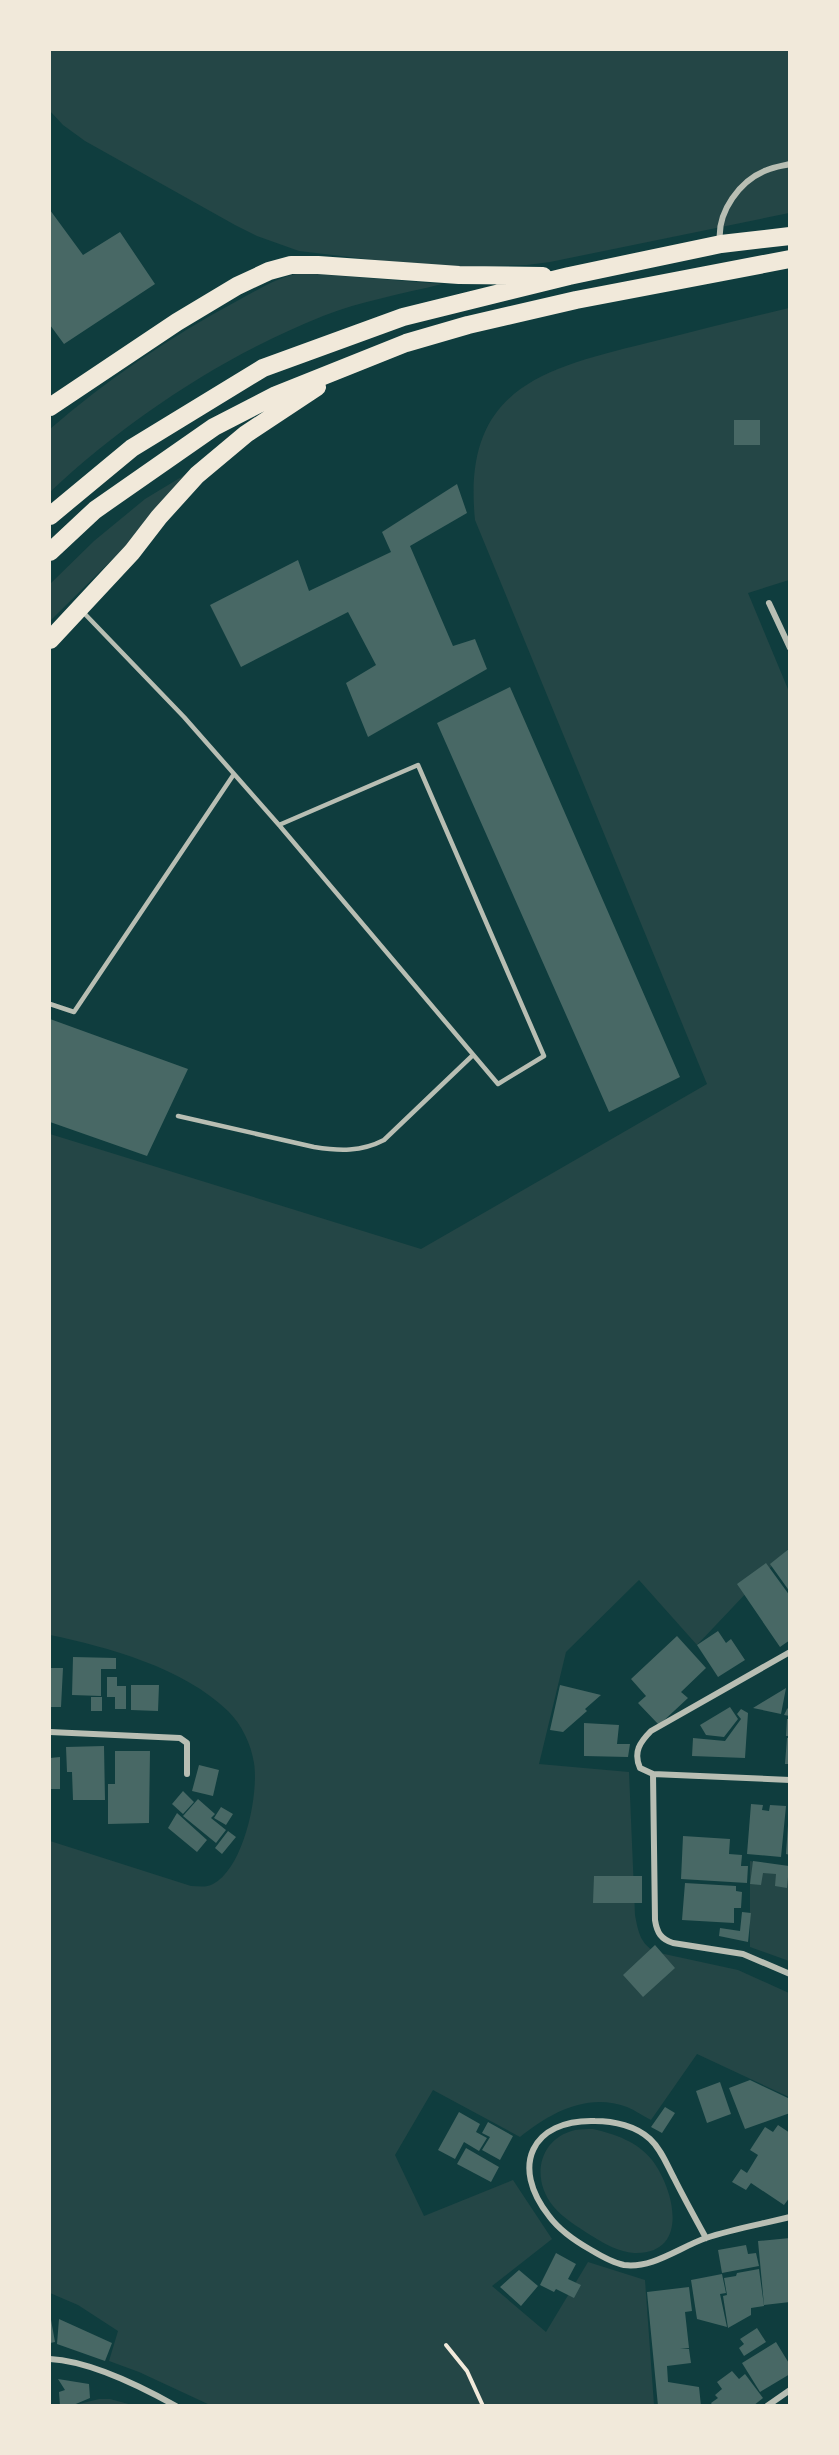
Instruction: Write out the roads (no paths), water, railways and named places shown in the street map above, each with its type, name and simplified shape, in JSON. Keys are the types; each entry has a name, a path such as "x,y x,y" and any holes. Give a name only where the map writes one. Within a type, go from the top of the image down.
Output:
{"highway":[{"path":"50,516 132,448 263,368 403,317 569,276 721,244 789,236"},
{"path":"50,552 95,510 214,427 276,395 406,343 468,325 576,300 789,259"},
{"path":"50,407 105,368 237,286 269,271 291,265 459,275 569,276"},
{"path":"50,640 132,552 159,517 197,476 246,434 350,366"}],"street":[{"path":"721,244 721,224 736,193 753,177 766,170 789,164"},
{"path":"769,603 789,648"},
{"path":"789,1652 665,1722 646,1736 638,1748 638,1763 644,1772 653,1774 789,1780"},
{"path":"50,1732 162,1736 185,1739 187,1774"},
{"path":"653,1774 655,1920 658,1933 666,1941 673,1943 743,1954 789,1974"},
{"path":"706,2238 652,2140 644,2134 622,2124 603,2121 570,2122 545,2133 533,2148 530,2169 541,2206 565,2234 597,2254 624,2265 645,2263 706,2238 789,2217"},
{"path":"50,2359 79,2365 130,2382 176,2406"},
{"path":"767,2406 789,2390"}],"lane":[{"path":"80,608 279,825 498,1084 544,1056 418,765 279,825"},
{"path":"50,1004 74,1012 234,774"},
{"path":"178,1116 337,1151 365,1148 384,1140 473,1055"}]}
